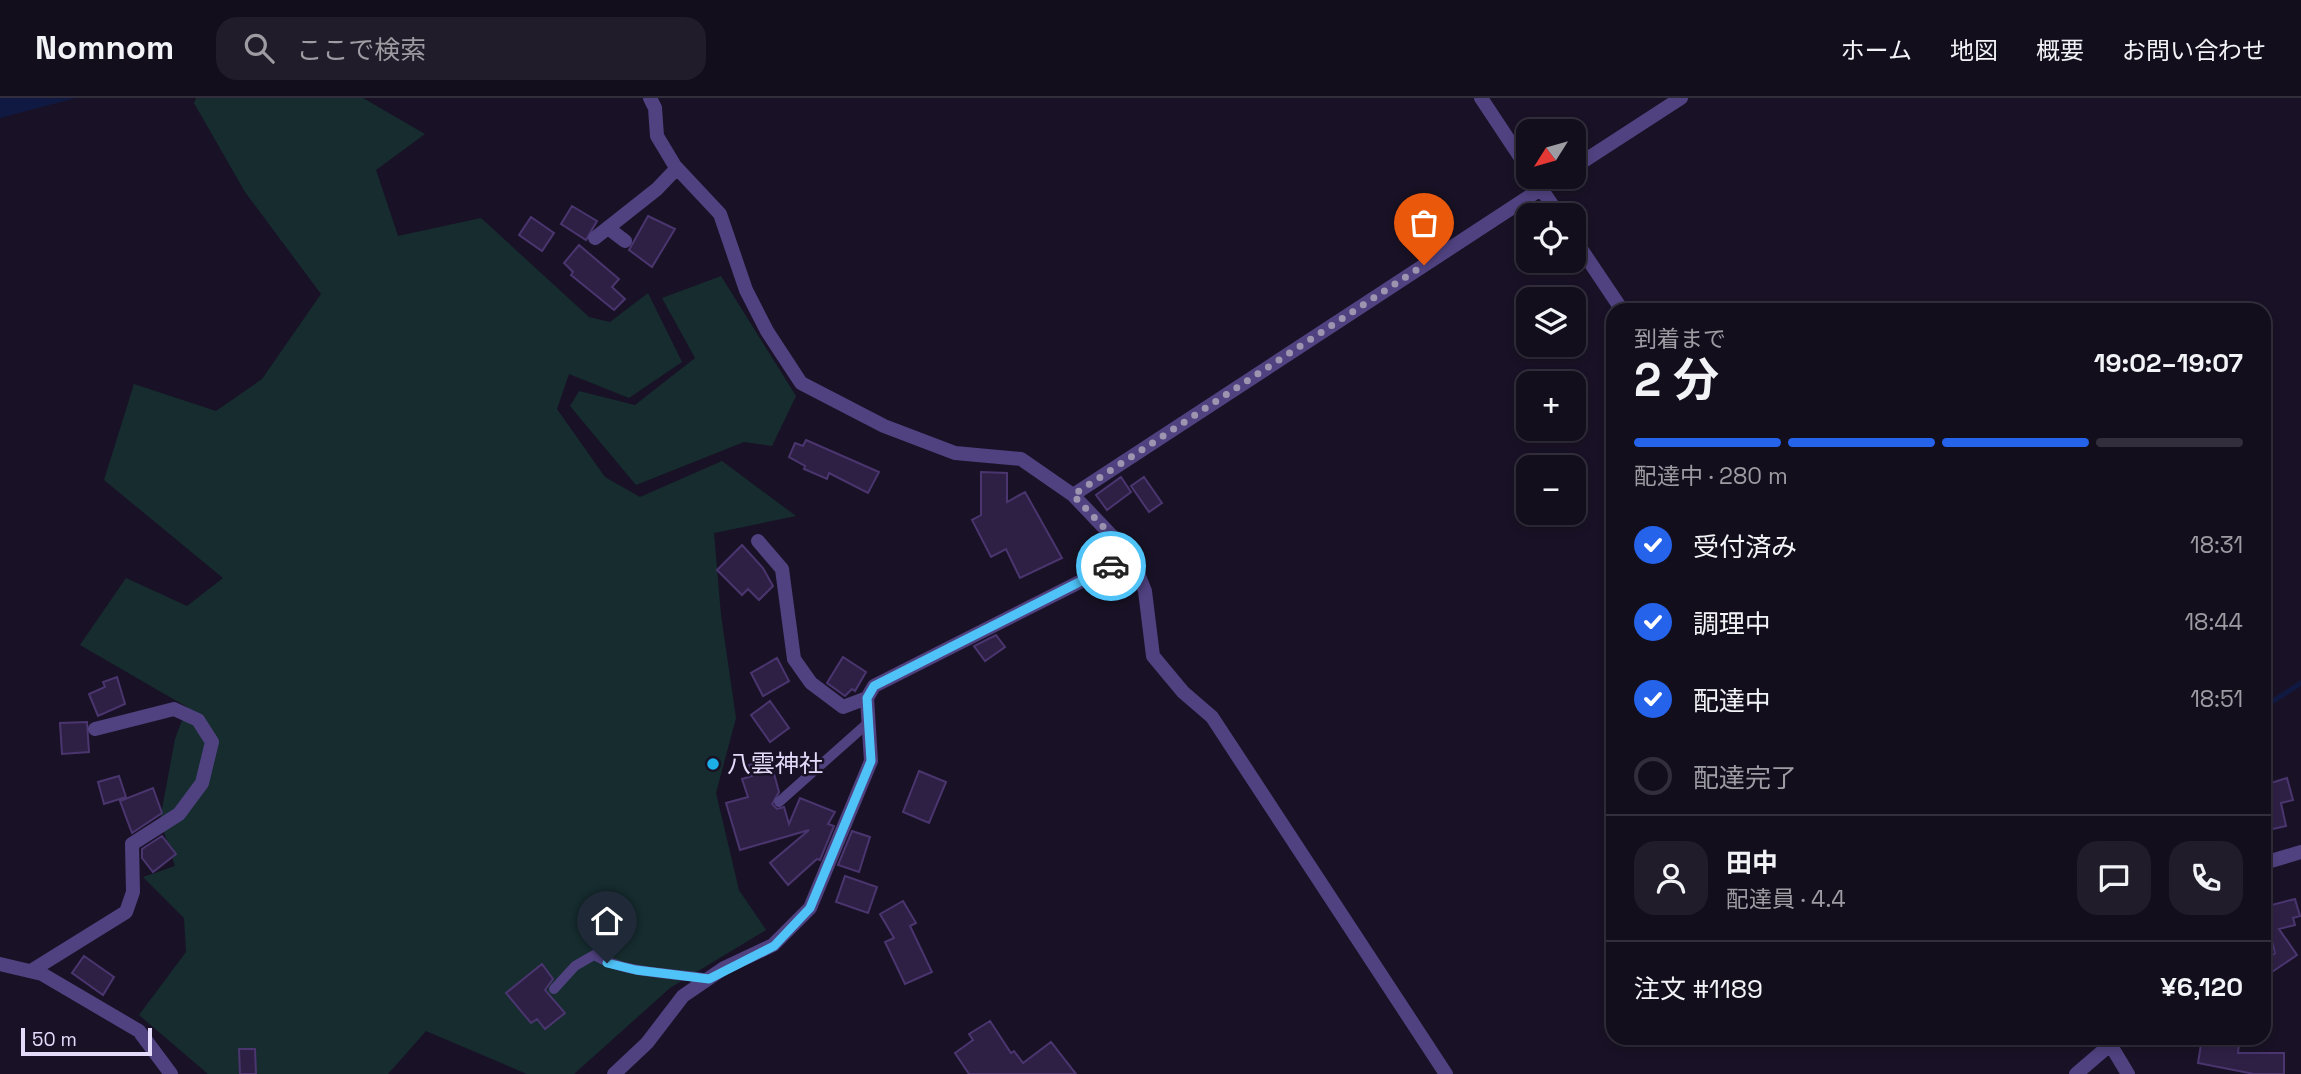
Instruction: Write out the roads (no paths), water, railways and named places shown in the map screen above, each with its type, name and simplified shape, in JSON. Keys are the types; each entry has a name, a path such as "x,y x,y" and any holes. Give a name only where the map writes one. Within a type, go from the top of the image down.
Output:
{"street":[{"path":"650,98 655,108 657,136 677,168 720,215 746,290 767,331 801,383 884,426 955,453 1021,459 1073,495 1131,556 1145,591 1153,656 1183,692 1212,718 1446,1074"},
{"path":"1482,98 1516,150"},
{"path":"1586,160 1681,98"},
{"path":"595,238 657,189 677,168"},
{"path":"1073,495 1528,189"},
{"path":"608,228 625,241"},
{"path":"1586,256 1617,303"},
{"path":"758,541 782,569 794,659 811,682 842,707 867,698"},
{"path":"614,1074 647,1043 683,996 709,979 774,946 810,908 871,761 867,698 874,686 1131,556"},
{"path":"31,971 126,912 133,892 132,844 179,814 201,783 212,742 198,720 173,709 95,729"},
{"path":"2271,861 2301,852"},
{"path":"0,964 42,974 139,1031 171,1074"},
{"path":"2077,1074 2105,1045"},
{"path":"2111,1045 2128,1074"}],"lane":[{"path":"779,802 869,722"},
{"path":"554,989 575,966 594,955 607,963 636,970 709,979"}],"water":[{"path":"0,98 76,98 0,118"}],"waterway":[{"path":"2271,702 2301,683"}],"place":[{"name":"八雲神社","path":"713,764"}]}
